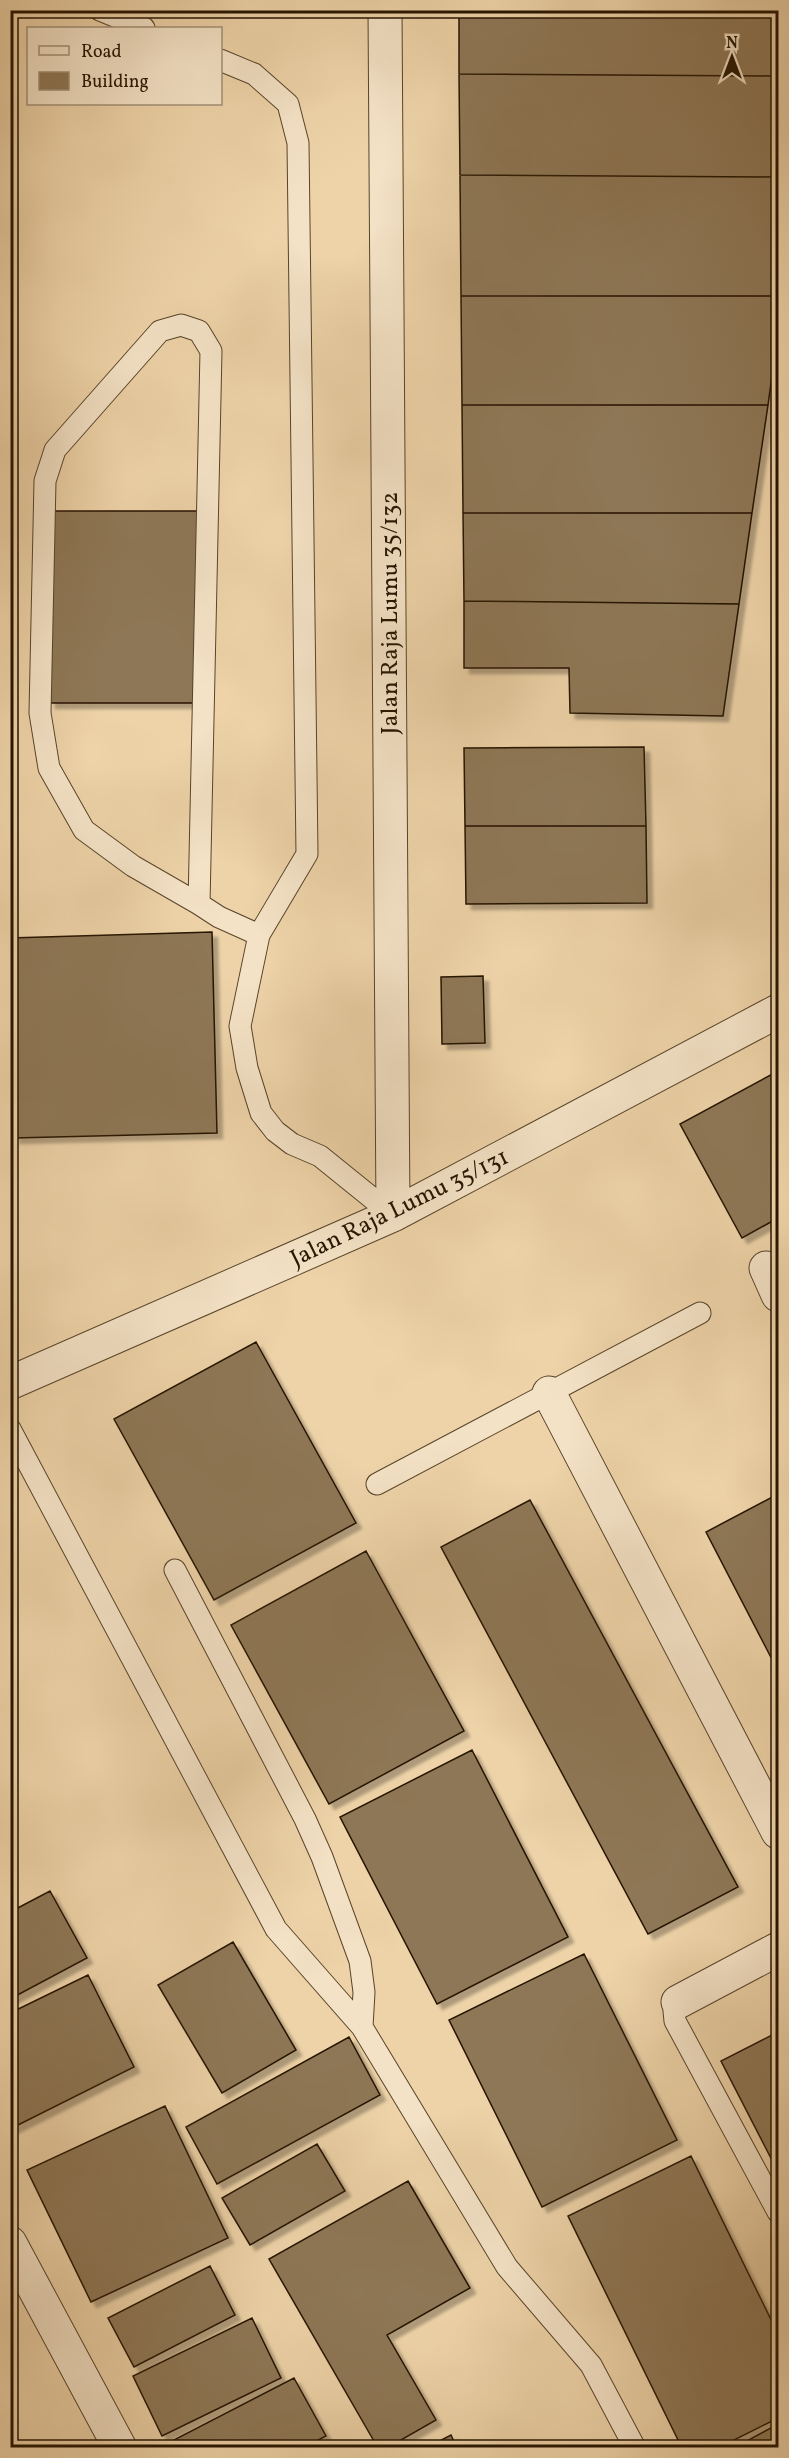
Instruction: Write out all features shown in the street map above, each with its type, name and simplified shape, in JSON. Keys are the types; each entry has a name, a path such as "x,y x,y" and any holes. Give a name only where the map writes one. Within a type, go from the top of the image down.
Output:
{"street":[{"name":"Jalan Raja Lumu 35/132","path":"385,10 393,1215"},
{"name":"Jalan Raja Lumu 35/131","path":"10,1383 393,1215 778,1011"},
{"path":"549,1392 778,1832"},
{"path":"678,2002 778,1949"},
{"path":"10,2243 120,2448"}],"lane":[{"path":"100,10 142,27"},
{"path":"222,61 254,74 288,104 298,143 307,854 259,935 240,1026 247,1068 261,1113 275,1131 292,1144 320,1156 393,1215"},
{"path":"200,904 211,351 200,331 181,325 159,331 55,450 45,481 40,713 49,768 84,830 133,866 219,917 259,935"},
{"path":"377,1484 700,1313"},
{"path":"10,1429 276,1929 362,2027 507,2267 591,2365 635,2448"},
{"path":"175,1570 305,1819 322,1857 360,1961 364,1992 362,2027"},
{"path":"678,2002 674,2011 675,2021 778,2212"}],"building":[{"path":"459,10 778,10 778,76 459,74"},
{"path":"459,74 778,76 778,177 460,175"},
{"path":"460,175 778,177 778,296 461,296"},
{"path":"461,296 778,296 778,332 768,405 462,405"},
{"path":"462,405 768,405 752,513 463,513"},
{"path":"50,511 199,511 199,703 50,703"},
{"path":"463,513 752,513 739,604 464,601"},
{"path":"464,601 739,604 723,716 570,713 569,668 464,668"},
{"path":"644,747 646,826 465,826 464,748"},
{"path":"465,826 646,826 647,903 466,904"},
{"path":"212,932 217,1133 14,1138 10,938"},
{"path":"483,976 485,1043 442,1044 441,977"},
{"path":"778,1071 778,1218 742,1238 680,1124"},
{"path":"256,1342 356,1523 214,1600 114,1419"},
{"path":"778,1494 778,1671 706,1532"},
{"path":"530,1500 738,1887 648,1934 441,1547"},
{"path":"366,1551 464,1731 329,1804 231,1625"},
{"path":"472,1750 568,1937 437,2004 340,1817"},
{"path":"50,1891 87,1958 10,1999 10,1912"},
{"path":"233,1942 296,2050 222,2093 158,1985"},
{"path":"584,1954 677,2140 542,2207 449,2020"},
{"path":"88,1975 134,2067 10,2129 10,2013"},
{"path":"778,2032 778,2172 721,2061"},
{"path":"349,2037 380,2095 217,2184 186,2127"},
{"path":"165,2106 228,2238 91,2302 27,2170"},
{"path":"317,2144 345,2191 250,2245 222,2198"},
{"path":"691,2156 778,2334 778,2418 718,2448 682,2448 568,2216"},
{"path":"408,2181 470,2288 387,2335 436,2420 387,2448 378,2448 269,2259"},
{"path":"210,2266 235,2315 134,2367 108,2318"},
{"path":"252,2318 281,2378 162,2436 133,2376"},
{"path":"294,2378 326,2436 303,2448 170,2448 168,2443"},
{"path":"778,2424 778,2448 734,2448"},
{"path":"451,2435 457,2448 426,2448"}]}
